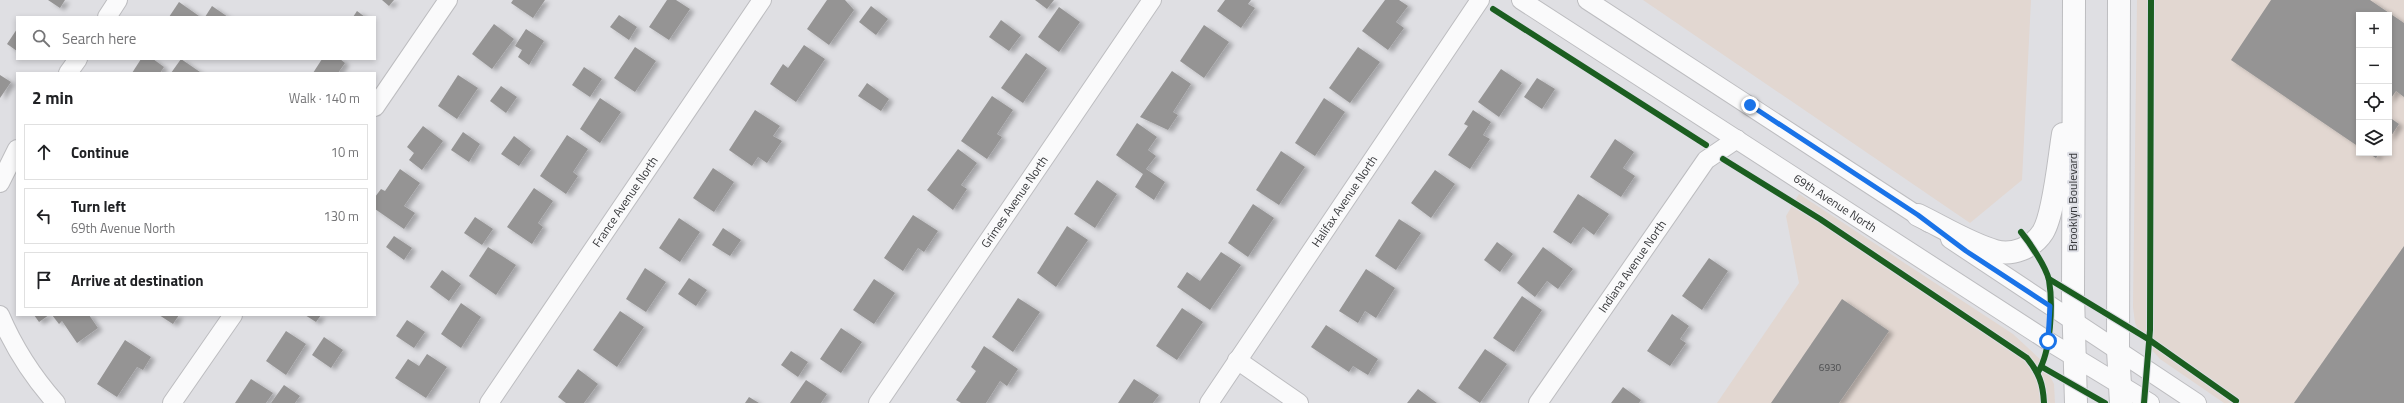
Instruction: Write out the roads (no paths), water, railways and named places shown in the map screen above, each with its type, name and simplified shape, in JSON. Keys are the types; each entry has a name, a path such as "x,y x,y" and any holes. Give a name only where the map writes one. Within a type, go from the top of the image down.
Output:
{"main road":[{"name":"Brooklyn Boulevard","path":"2074,0 2072,295 2075,323 2076,403"},
{"path":"2119,0 2118,350 2121,393"},
{"path":"1918,215 1996,251 2011,252 2025,249 2036,241 2043,232 2048,218 2074,78"}],"street":[{"path":"108,16 118,0"},
{"path":"376,106 448,0"},
{"name":"France Avenue North","path":"489,403 762,0"},
{"name":"Grimes Avenue North","path":"878,403 1152,0"},
{"name":"Halifax Avenue North","path":"1209,403 1480,0"},
{"name":"69th Avenue North","path":"1521,0 2075,358 2121,393 2150,403"},
{"path":"1587,0 1918,215 1966,251 2197,403"},
{"path":"69,72 77,60"},
{"name":"Indiana Avenue North","path":"1538,403 1706,160 1737,139"},
{"path":"0,183 16,151"},
{"path":"0,315 12,342 36,381 56,403"},
{"path":"172,403 232,316"},
{"path":"1237,360 1299,403"}]}
